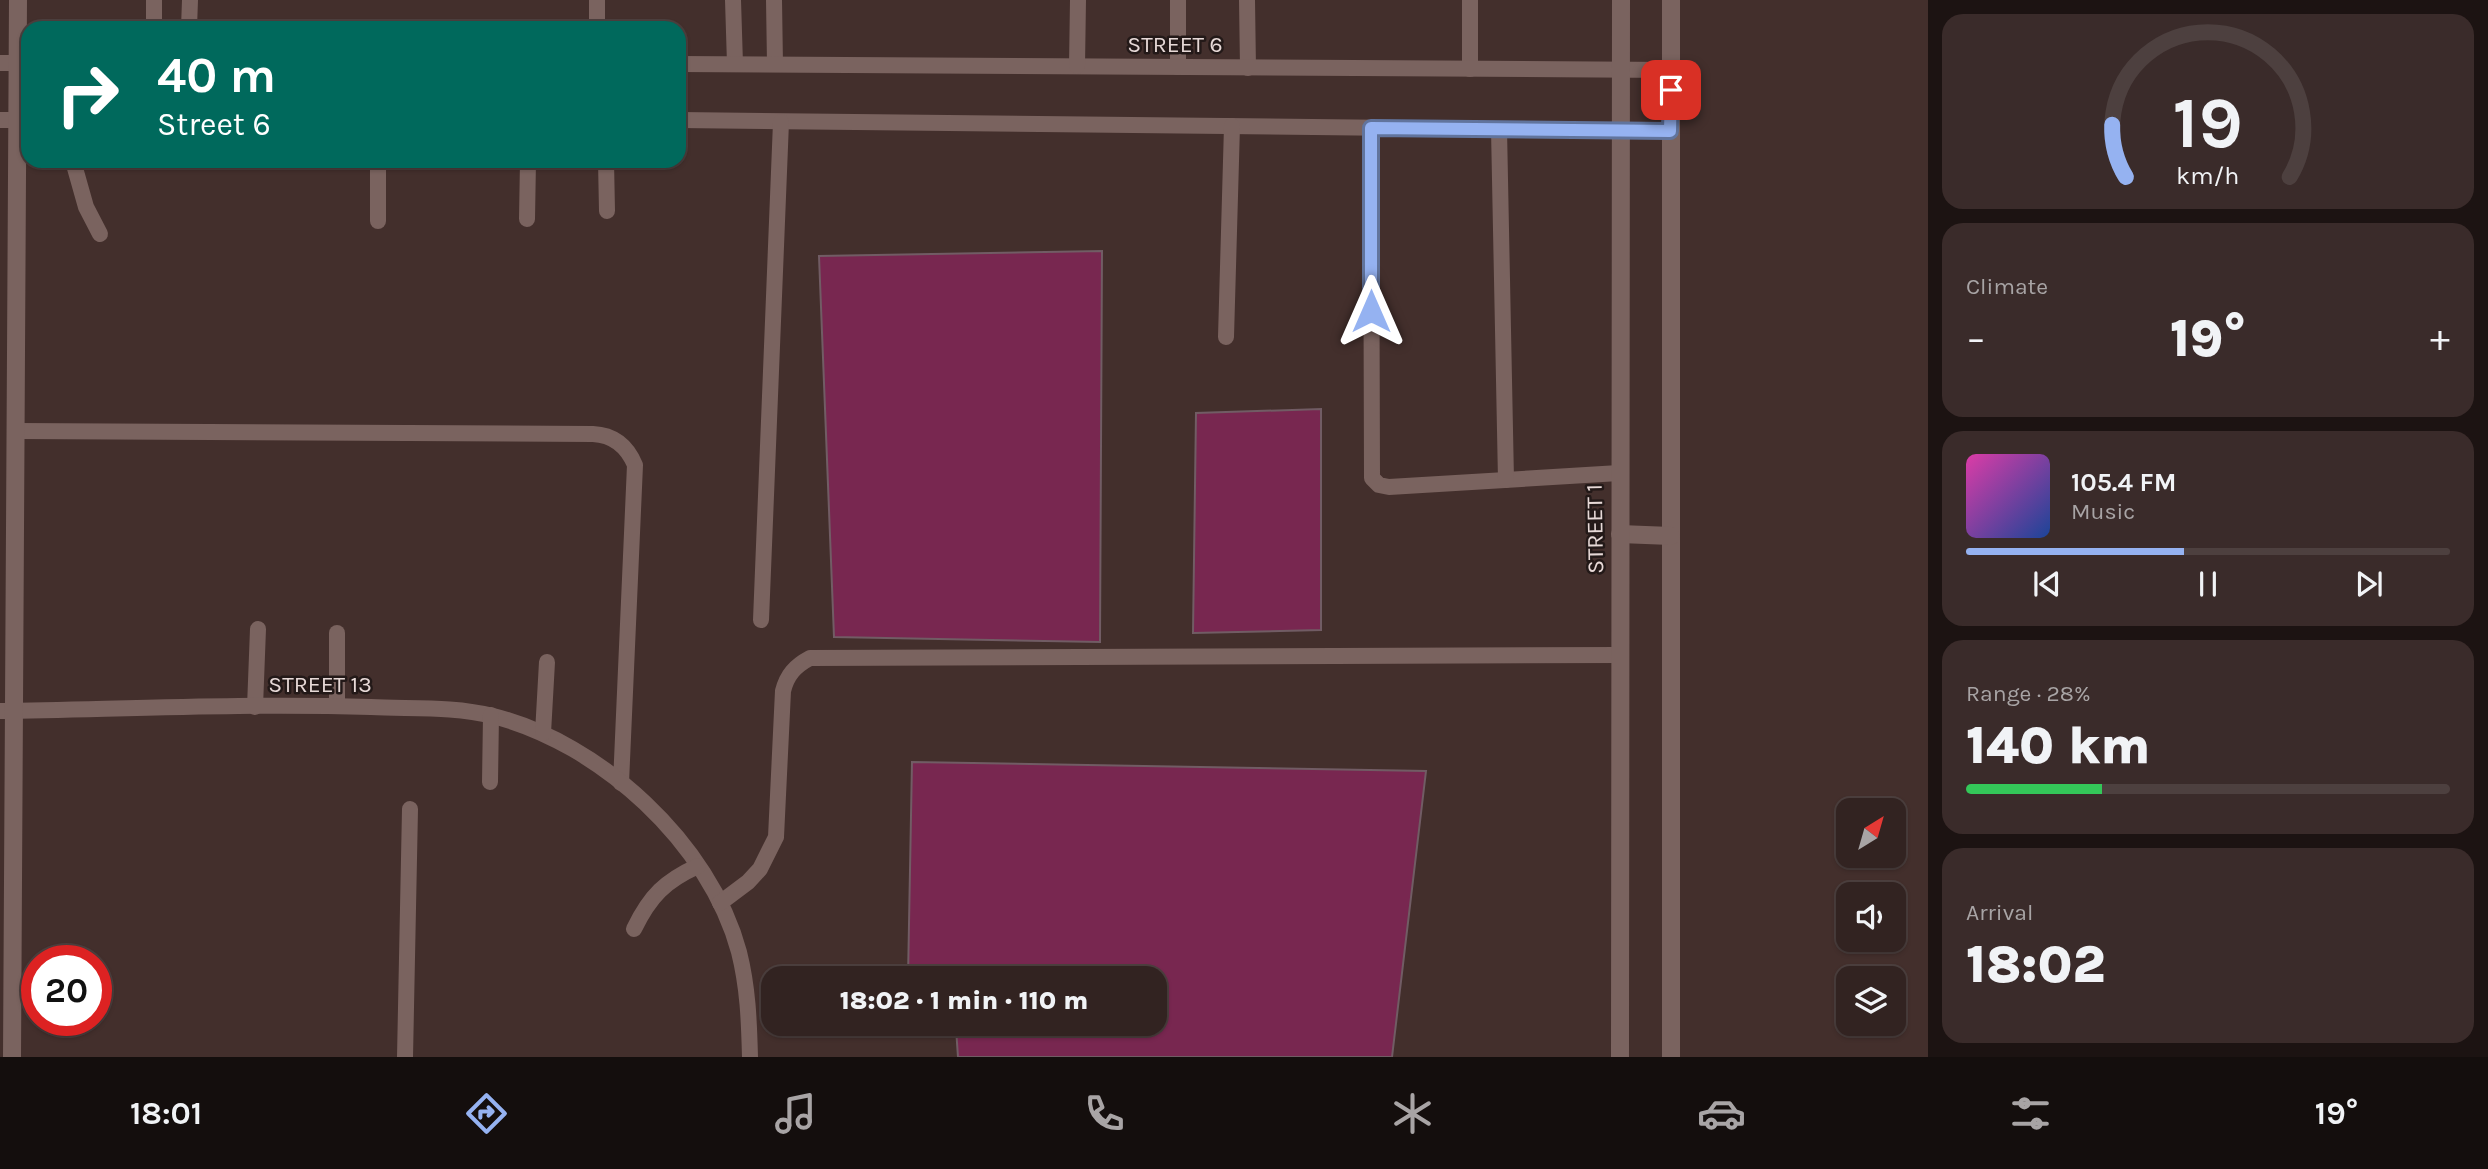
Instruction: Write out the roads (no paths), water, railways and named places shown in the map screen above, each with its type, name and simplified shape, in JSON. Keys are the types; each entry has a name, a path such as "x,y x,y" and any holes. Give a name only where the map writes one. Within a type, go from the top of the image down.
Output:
{"street":[{"path":"18,0 21,38"},
{"name":"STREET 1","path":"1620,1057 1621,0"},
{"path":"1671,0 1671,1057"},
{"path":"12,1057 7,711 17,431 15,120 21,77"},
{"path":"1620,534 1671,536"}],"lane":[{"path":"154,0 154,21"},
{"path":"190,0 190,21"},
{"path":"597,0 597,21"},
{"path":"733,0 735,64"},
{"path":"774,0 775,64"},
{"path":"1077,66 1078,0"},
{"path":"1178,0 1178,67"},
{"path":"1247,0 1248,68"},
{"path":"1470,0 1470,69"},
{"path":"0,63 21,63"},
{"name":"STREET 6","path":"686,64 1671,70"},
{"path":"686,120 1670,131"},
{"path":"761,620 781,122"},
{"path":"1226,337 1232,126"},
{"path":"1371,128 1372,478 1379,485 1389,487 1619,473"},
{"path":"1499,129 1506,480"},
{"path":"75,168 86,208 100,234"},
{"path":"378,168 379,221"},
{"path":"527,219 528,168"},
{"path":"606,168 607,211"},
{"path":"17,431 604,434 614,439 630,454 635,465 621,783"},
{"path":"256,707 258,629"},
{"path":"337,633 337,706"},
{"path":"720,903 748,882 760,869 776,837 783,691 792,671 810,659 1621,654"},
{"path":"543,733 547,662"},
{"name":"STREET 13","path":"7,711 337,706 461,710 491,715 543,733 588,759 621,783 676,836 698,866 720,903 738,950 749,1000 750,1057"},
{"path":"490,782 491,715"},
{"path":"405,1057 411,809"},
{"path":"634,929 644,908 658,891 676,876 698,866"}]}
